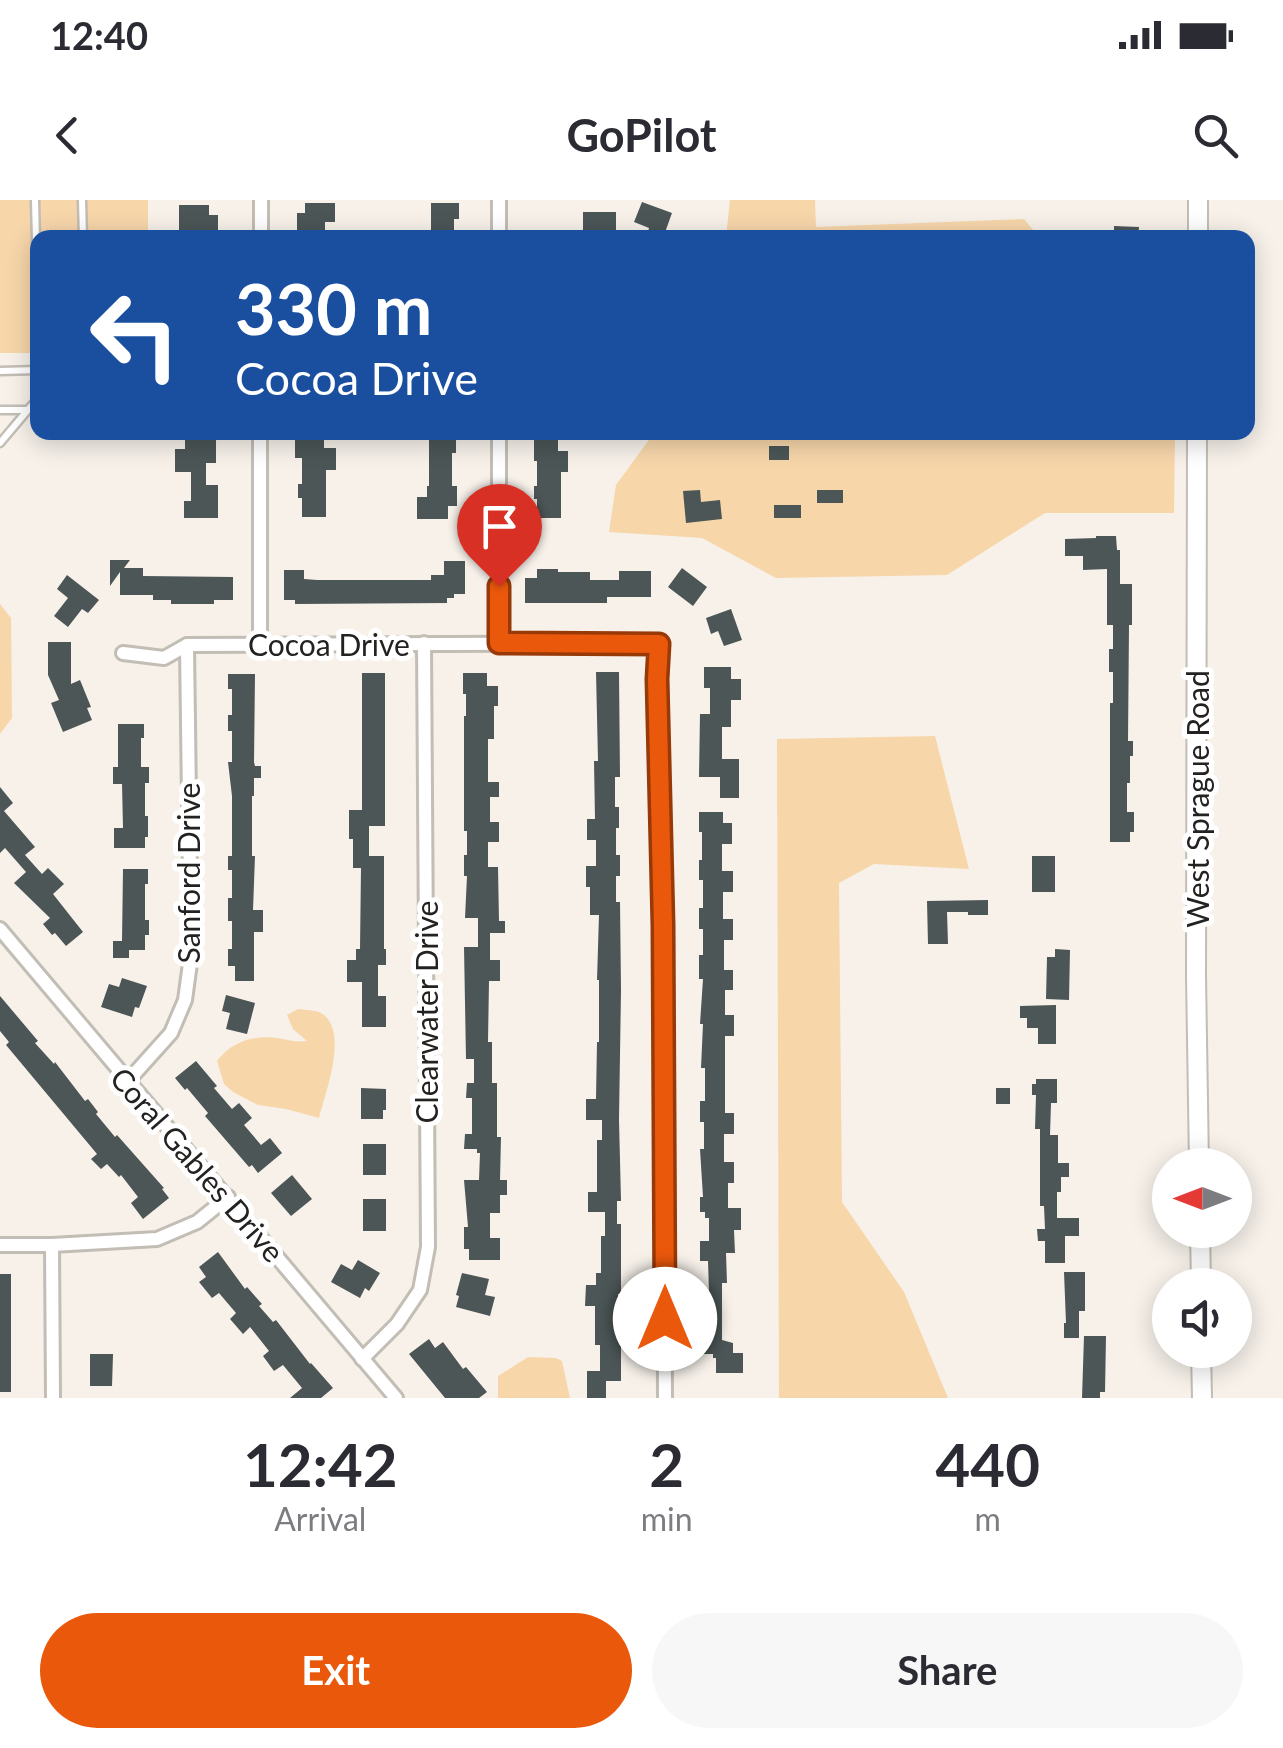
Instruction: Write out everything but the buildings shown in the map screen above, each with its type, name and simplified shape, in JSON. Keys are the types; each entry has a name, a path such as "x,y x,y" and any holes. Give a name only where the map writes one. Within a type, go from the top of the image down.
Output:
{"street":[{"path":"261,200 261,230"},
{"path":"499,200 499,230"},
{"path":"1198,200 1198,230"},
{"path":"260,440 260,644"},
{"path":"499,440 499,643"},
{"name":"West Sprague Road","path":"1197,440 1199,1148"},
{"name":"Clearwater Drive","path":"362,1359 397,1324 420,1290 428,1247 424,643"},
{"name":"Cocoa Drive","path":"123,653 164,658 187,645 659,644 666,1398"},
{"name":"Sanford Drive","path":"127,1082 171,1033 184,1000 191,956 187,645"},
{"name":"Coral Gables Drive","path":"0,929 396,1398"},
{"path":"0,1245 157,1239 197,1222 228,1197"},
{"path":"52,1245 53,1398"},
{"path":"1201,1368 1202,1398"}],"lane":[{"path":"35,200 36,230"},
{"path":"82,200 82,230"},
{"path":"0,371 30,370"},
{"path":"0,443 30,407"},
{"path":"0,410 27,410"}],"shaded area":[{"path":"0,200 148,200 148,230 30,230 30,353 0,353"},
{"path":"730,200 815,200 816,227 1024,219 1033,230 727,230"},
{"path":"649,440 1175,440 1174,513 1045,513 947,575 776,578 702,538 609,532 616,485"},
{"path":"0,604 11,618 12,718 0,734"},
{"path":"935,736 969,869 874,864 839,883 842,1202 904,1292 948,1398 779,1398 777,739"},
{"path":"298,1009 321,1013 334,1033 333,1062 319,1118 258,1105 233,1092 224,1084 217,1061 238,1043 255,1038 307,1041 293,1029 287,1015"},
{"path":"528,1357 562,1361 570,1398 498,1398 498,1376"}],"route":[{"path":"499,586 499,643 659,644 665,1319"}]}
